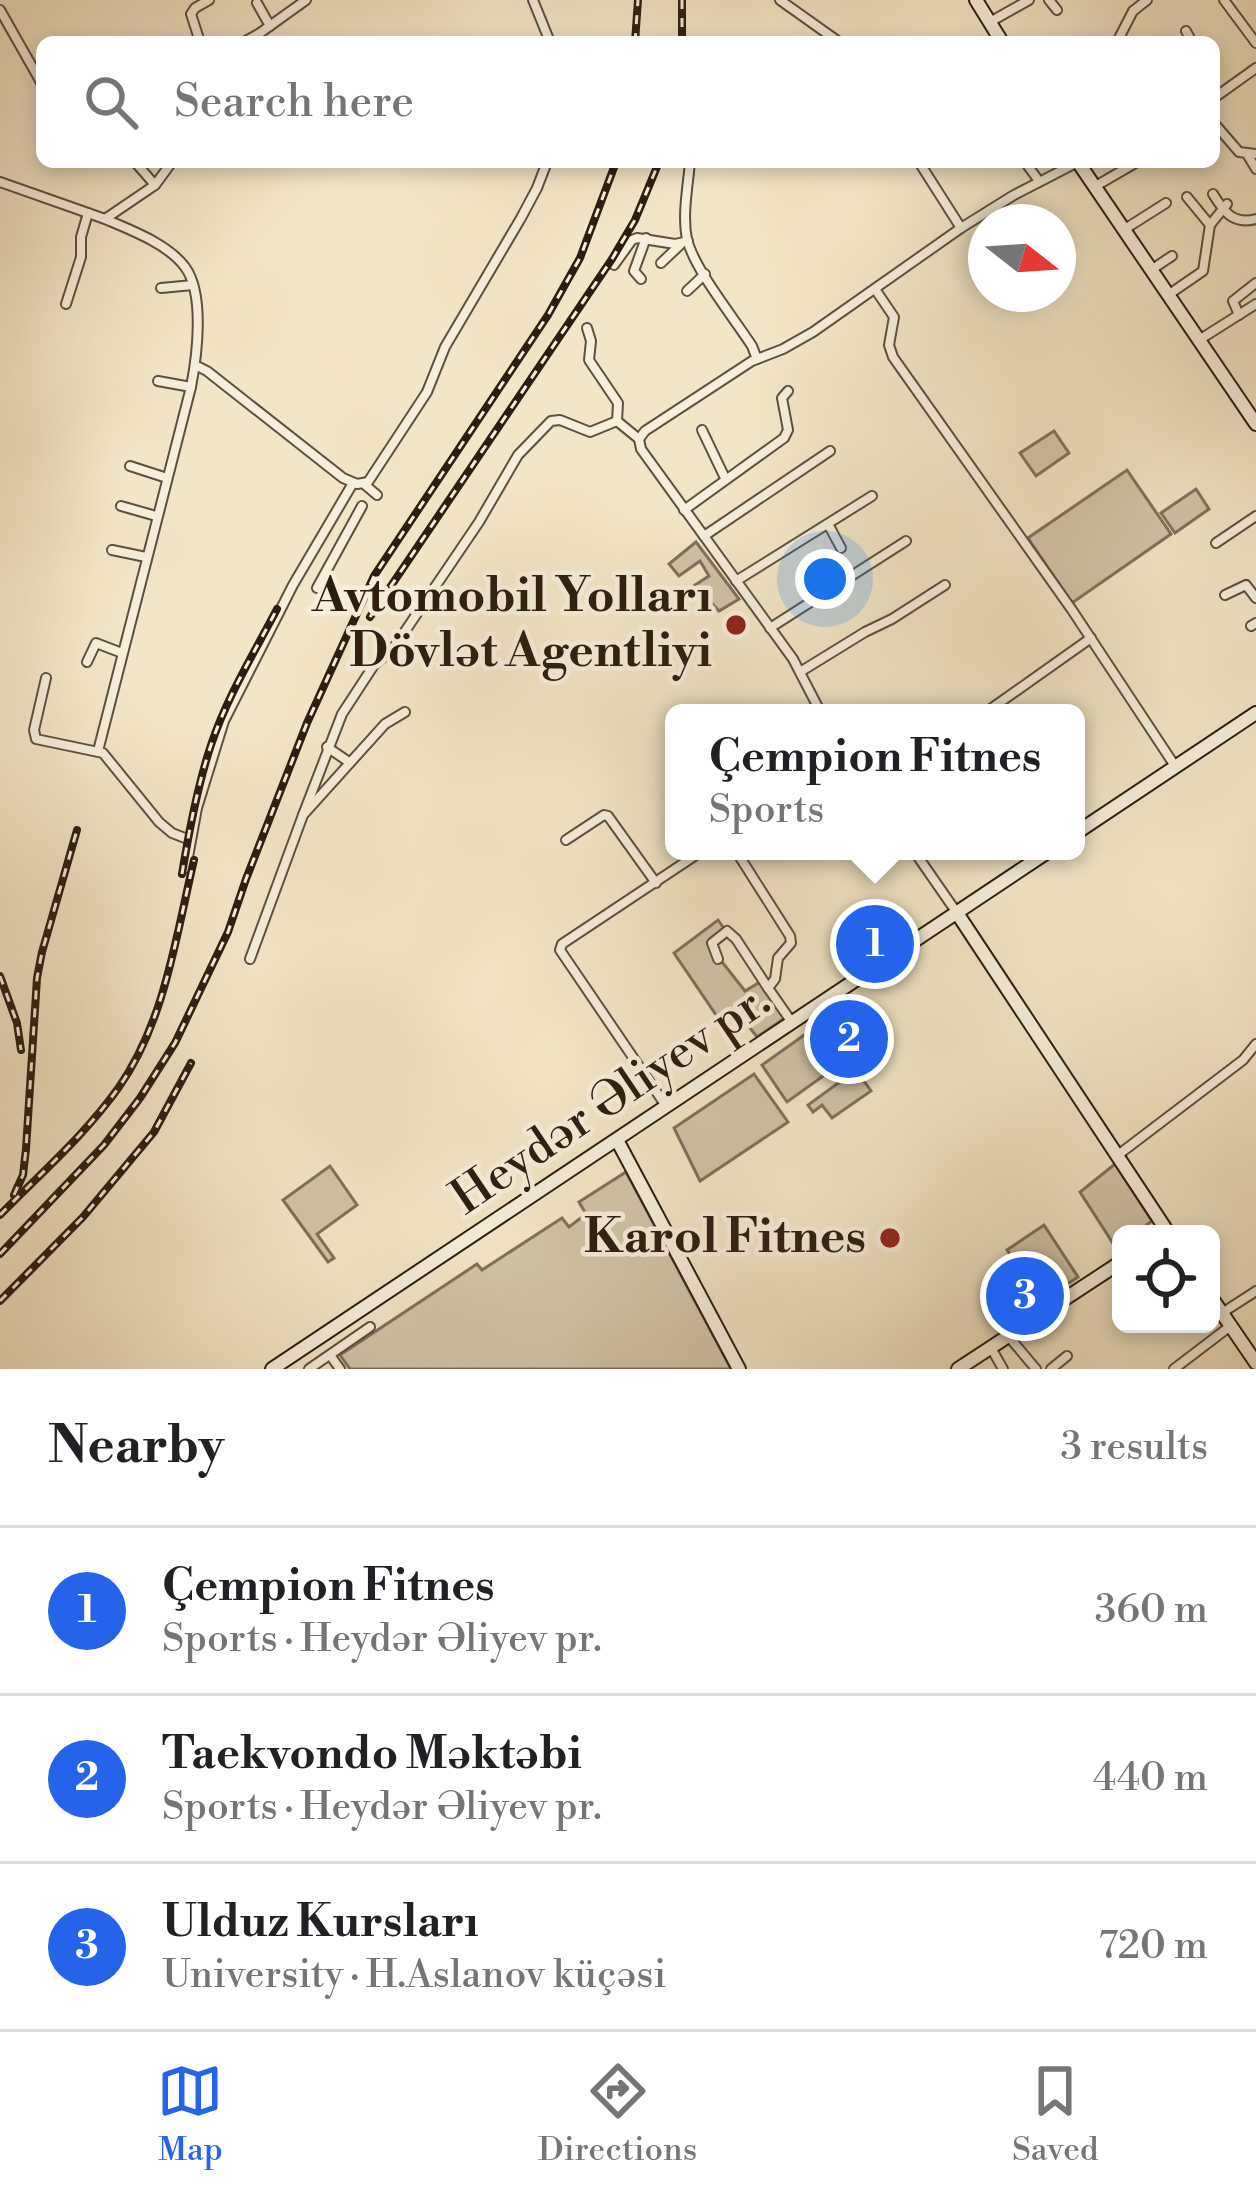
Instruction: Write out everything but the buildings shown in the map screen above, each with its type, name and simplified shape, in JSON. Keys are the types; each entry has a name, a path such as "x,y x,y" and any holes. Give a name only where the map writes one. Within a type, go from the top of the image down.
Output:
{"street":[{"path":"198,36 191,14 208,0"},
{"path":"254,36 306,0"},
{"path":"533,0 548,36"},
{"path":"780,0 831,36"},
{"path":"976,0 998,36"},
{"path":"990,22 1029,0"},
{"path":"1049,0 1057,10"},
{"path":"1120,36 1132,11 1147,0"},
{"path":"1224,0 1256,44"},
{"path":"257,3 270,26"},
{"path":"0,10 36,73"},
{"path":"1186,32 1188,36"},
{"path":"1220,90 1256,68"},
{"path":"1220,130 1239,152 1251,154 1256,170"},
{"path":"139,168 155,185"},
{"path":"105,219 155,185 168,168"},
{"path":"364,484 427,392 445,347 544,168"},
{"path":"690,168 684,243 757,358"},
{"path":"923,168 961,228"},
{"path":"1029,168 1039,182"},
{"path":"639,439 757,358 795,342 961,228 1066,168"},
{"path":"1082,168 1256,424"},
{"path":"1094,187 1127,168"},
{"path":"0,182 105,219 168,252 185,268 193,286 191,387 98,751"},
{"path":"1213,194 1237,220 1256,219"},
{"path":"1187,197 1210,225"},
{"path":"1124,230 1166,203"},
{"path":"1168,295 1203,271 1210,225 1224,206"},
{"path":"66,304 88,213"},
{"path":"641,279 634,271 646,238"},
{"path":"614,265 632,240 684,243"},
{"path":"662,263 684,243"},
{"path":"1151,270 1172,256"},
{"path":"687,291 705,274"},
{"path":"1239,314 1233,301 1256,283"},
{"path":"161,288 193,286"},
{"path":"875,289 894,317 889,345 893,357 1176,767"},
{"path":"1199,340 1254,308"},
{"path":"587,328 589,360 619,403 617,421"},
{"path":"195,364 352,483 364,484 377,495"},
{"path":"158,381 191,387"},
{"path":"684,510 784,438 788,430 782,398 788,391"},
{"path":"250,959 327,747 374,665 393,649 514,461 540,429 556,419 590,432 617,421"},
{"path":"617,421 639,439 800,672 816,704"},
{"path":"702,430 725,478"},
{"path":"704,536 830,451"},
{"path":"130,466 167,478"},
{"path":"186,868 209,763 224,722 292,585 352,483"},
{"path":"736,581 872,496"},
{"path":"121,506 156,517"},
{"path":"317,588 362,506"},
{"path":"336,512 353,524"},
{"path":"1216,543 1256,517"},
{"path":"828,524 841,548"},
{"path":"770,628 906,541"},
{"path":"112,550 146,557"},
{"path":"800,672 945,585"},
{"path":"1225,595 1243,585 1256,598"},
{"path":"998,704 1090,638"},
{"path":"87,662 96,643 122,652"},
{"path":"46,678 34,736 107,756 166,829 190,840"},
{"path":"303,815 385,724 405,712"},
{"path":"1085,827 1256,713"},
{"path":"327,747 349,762"},
{"path":"566,840 608,816 656,883"},
{"path":"667,1106 560,950 562,944 689,860"},
{"path":"742,860 790,936 769,988"},
{"path":"920,860 1162,1225"},
{"name":"Heydər Əliyev pr.","path":"272,1369 1036,860"},
{"path":"718,959 714,940 727,931 732,933 792,1022"},
{"path":"1118,1155 1255,1047"},
{"path":"617,1140 739,1369"},
{"path":"958,1369 1112,1268"},
{"path":"1174,1369 1256,1292"},
{"path":"1220,1310 1256,1363"},
{"path":"309,1369 370,1328"},
{"path":"1008,1336 1036,1369"},
{"path":"991,1348 1003,1369"},
{"path":"330,1354 340,1369"},
{"path":"1051,1369 1067,1356"}],"shaded area":[{"path":"1054,431 1069,453 1036,476 1020,453"},
{"path":"1127,470 1171,534 1072,603 1028,538"},
{"path":"1196,489 1209,509 1175,533 1161,513"},
{"path":"696,542 739,599 719,611 707,598 701,600 692,587 709,576 700,561 679,576 669,564"},
{"path":"718,920 728,934 711,948 745,991 760,982 785,1018 757,1037 747,1024 729,1034 674,953"},
{"path":"821,1023 847,1059 787,1102 762,1065"},
{"path":"856,1070 871,1091 832,1118 822,1105 813,1112 808,1105"},
{"path":"754,1074 788,1122 700,1181 674,1128"},
{"path":"1115,1164 1152,1221 1112,1225 1112,1242 1080,1192"},
{"path":"330,1166 357,1205 317,1234 334,1258 328,1262 283,1200"},
{"path":"626,1172 731,1369 350,1369 340,1355 477,1264 482,1270 562,1218 569,1227 586,1214 579,1202"},
{"path":"1044,1225 1078,1277 1041,1301 1007,1250"}],"railway":[{"path":"635,36 638,0"},
{"path":"682,0 682,36"},
{"path":"0,1254 104,1145 175,1043 228,932 307,723 374,576 548,315 580,258 614,168"},
{"path":"370,617 612,259 657,168"},
{"path":"182,874 211,745 277,609"},
{"path":"14,1195 23,1175 26,1149 37,978 77,830"},
{"path":"0,1215 92,1121 135,1061 167,977 194,860"},
{"path":"0,976 21,1050"},
{"path":"0,1301 83,1217 154,1132 191,1063"}],"place":[{"name":"Avtomobil Yolları Dövlət Agentliyi","path":"736,625"},
{"name":"Çempion Fitnes","path":"875,944"},
{"name":"Taekvondo Məktəbi","path":"849,1039"},
{"name":"Karol Fitnes","path":"890,1238"},
{"name":"Ulduz Kursları","path":"1025,1296"}]}
